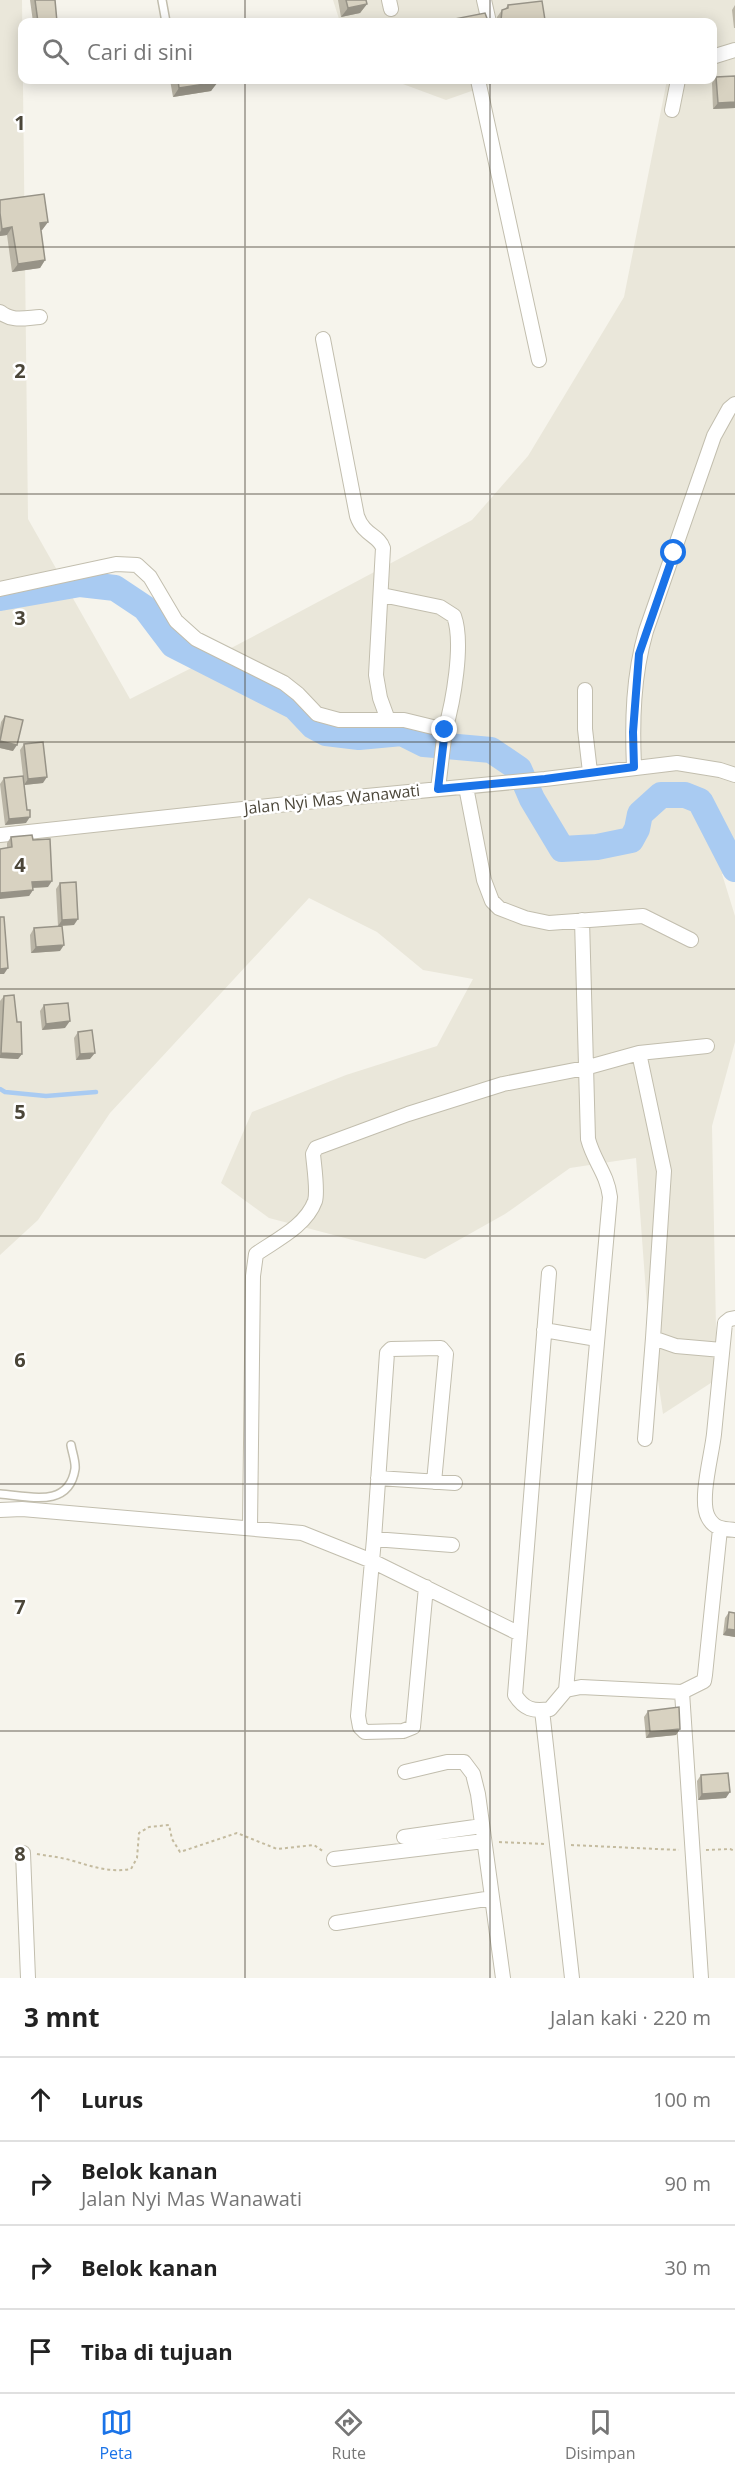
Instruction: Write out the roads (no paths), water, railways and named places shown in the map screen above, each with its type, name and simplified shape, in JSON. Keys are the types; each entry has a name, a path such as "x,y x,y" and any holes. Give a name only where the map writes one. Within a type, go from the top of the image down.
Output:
{"street":[{"path":"484,0 488,18"},
{"path":"717,55 735,50"},
{"path":"479,84 539,360"},
{"path":"672,110 677,84"},
{"path":"0,312 6,317 18,319 40,316"},
{"path":"323,339 357,516 361,528 381,542 383,548 376,675 380,698 388,720"},
{"path":"634,767 635,689 641,647 714,436 729,409 735,404"},
{"path":"0,589 116,564 137,565 150,578 176,621 196,639 284,683 317,714 339,720 417,722 445,733"},
{"path":"382,595 440,607 454,616 456,622 455,689 441,756 438,789"},
{"path":"585,690 585,729 590,772"},
{"name":"Jalan Nyi Mas Wanawati","path":"0,835 511,783 634,767 693,765 735,775"},
{"path":"466,787 477,855 492,901 505,910 525,918 549,923 643,916 692,940"},
{"path":"549,1273 514,1695 521,1705 531,1710 549,1709 566,1690 610,1197 608,1179 592,1154 588,1140 582,920"},
{"path":"250,1528 253,1276 256,1254 292,1230 316,1200 313,1154 316,1148 482,1090 585,1068 639,1053 707,1046"},
{"path":"639,1053 664,1171 645,1439"},
{"path":"735,1318 725,1323 705,1498 708,1518 720,1529 735,1530"},
{"path":"544,1330 597,1339"},
{"path":"653,1338 676,1346 722,1350"},
{"path":"426,1587 413,1727 403,1731 365,1732 360,1727 358,1716 388,1351 394,1348 441,1348 446,1354 434,1482"},
{"path":"378,1478 454,1483"},
{"path":"0,1510 22,1509 302,1533 372,1561 520,1634"},
{"path":"566,1690 581,1687 682,1692 704,1681 720,1529"},
{"path":"374,1539 452,1545"},
{"path":"682,1692 701,1978"},
{"path":"542,1710 572,1978"},
{"path":"405,1772 447,1762 464,1762 473,1774 503,1978"},
{"path":"404,1837 482,1826"},
{"path":"334,1859 484,1841"},
{"path":"23,1853 28,1978"},
{"path":"336,1923 492,1898"}],"lane":[{"path":"162,0 165,18"},
{"path":"0,1494 33,1498 56,1497 68,1486 75,1468 71,1445"}],"waterway":[{"path":"0,598 80,584 115,588 145,608 173,645 295,707 313,726 326,733 359,737 402,733 424,744 491,750 519,769 532,799 562,849 597,847 631,840 637,829 640,814 661,795 685,795 700,801 735,869"},
{"path":"0,1089 5,1092 46,1096 96,1092"}]}
